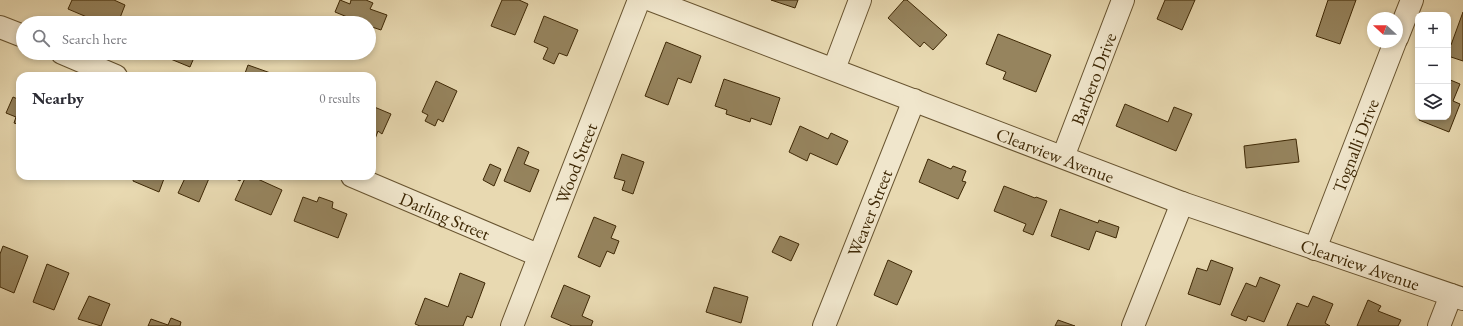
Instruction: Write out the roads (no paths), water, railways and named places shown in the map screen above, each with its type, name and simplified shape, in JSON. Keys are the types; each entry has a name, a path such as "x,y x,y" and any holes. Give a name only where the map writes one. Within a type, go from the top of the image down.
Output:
{"street":[{"name":"Wood Street","path":"512,326 538,255 639,0"},
{"name":"Clearview Avenue","path":"651,0 834,68 1182,203 1457,297"},
{"path":"834,68 860,0"},
{"name":"Barbero Drive","path":"1063,157 1123,0"},
{"path":"1403,23 1412,0"},
{"path":"0,27 16,33"},
{"name":"Tognalli Drive","path":"1314,249 1393,48"},
{"path":"78,60 107,72"},
{"name":"Weaver Street","path":"824,326 914,100"},
{"name":"Darling Street","path":"361,180 538,255"},
{"path":"1133,326 1182,203"},
{"path":"1439,326 1457,297"}]}
